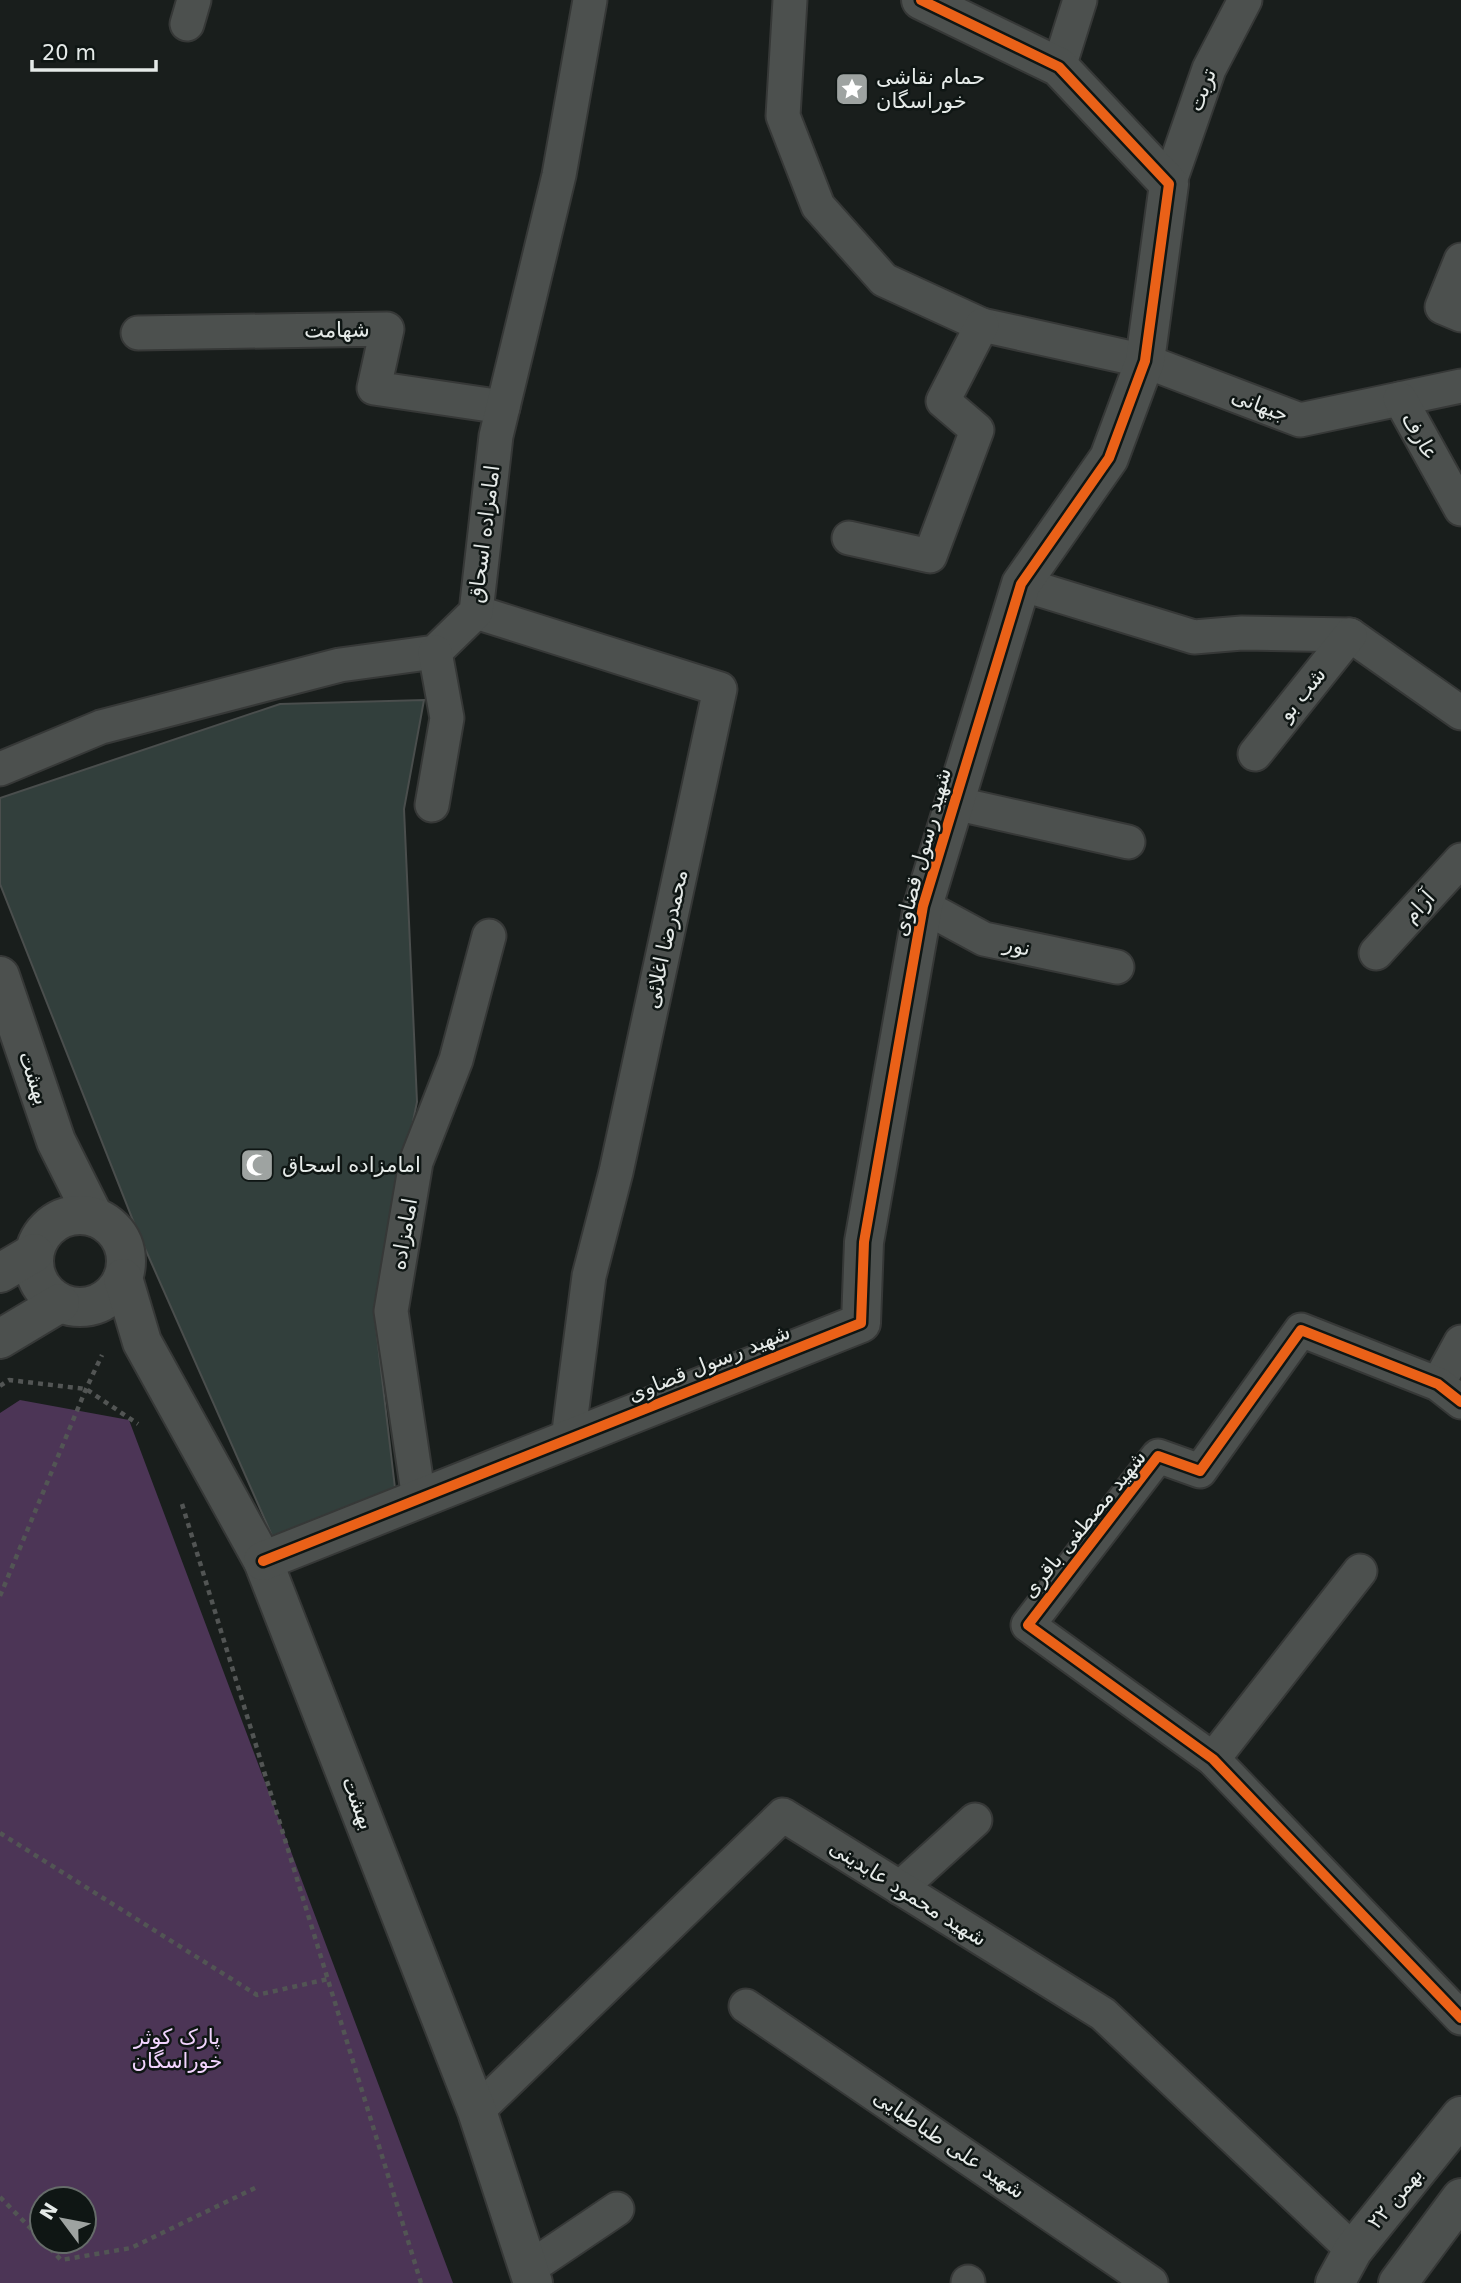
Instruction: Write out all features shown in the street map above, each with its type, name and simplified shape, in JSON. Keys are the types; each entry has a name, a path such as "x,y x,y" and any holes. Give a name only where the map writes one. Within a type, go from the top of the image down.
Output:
{"street":[{"name":"امامزاده اسحاق","path":"435,652 476,612 496,436 559,175 590,0"},
{"name":"جیهانی","path":"790,0 783,117 818,206 884,279 982,325 1145,361 1300,420 1461,386"},
{"path":"921,0 1059,67 1169,184"},
{"path":"1059,67 1080,0"},
{"name":"تربت","path":"1169,184 1209,69 1245,0"},
{"name":"شهید رسول قضاوی","path":"263,1561 861,1323 864,1242 923,906 1021,584 1109,458 1145,361 1169,184"},
{"path":"1461,260 1442,307 1461,315"},
{"path":"849,538 930,556 977,430 943,401 982,325"},
{"name":"شهامت","path":"138,333 387,329 374,388 503,407"},
{"name":"عارف","path":"1400,399 1461,509"},
{"path":"1021,584 1194,637 1242,633 1350,635 1461,713"},
{"name":"محمدرضا اغلائی","path":"476,612 719,689 616,1172 589,1276 568,1439"},
{"name":"شب بو","path":"1255,754 1350,635"},
{"path":"0,769 101,727 340,665 435,652 447,718 432,805"},
{"path":"954,803 1128,842"},
{"name":"آرام","path":"1376,953 1461,860"},
{"name":"نور","path":"923,906 984,939 1117,967"},
{"name":"امامزاده","path":"419,1499 391,1311 416,1162 456,1060 489,936"},
{"name":"بهشت","path":"0,976 56,1141 76,1219"},
{"path":"76,1219 108,1224 118,1235 124,1249 123,1278 102,1319 48,1294 39,1282 34,1268 34,1253 40,1238 50,1226 76,1219"},
{"path":"0,1273 34,1253"},
{"path":"102,1319 104,1300 115,1291 123,1278"},
{"path":"0,1339 102,1319"},
{"name":"بهشت","path":"102,1319 263,1561 477,2111 531,2276"},
{"name":"شهید مصطفی باقری","path":"1450,1393 1301,1330 1200,1471 1158,1456 1028,1625 1213,1759 1461,2018"},
{"path":"1450,1393 1461,1342"},
{"path":"1213,1759 1360,1571"},
{"name":"شهید محمود عابدینی","path":"477,2111 783,1815 1103,2014 1353,2249"},
{"path":"900,1888 975,1820"},
{"name":"شهید علی طباطبایی","path":"746,2006 1151,2283"},
{"name":"۲۲ بهمن","path":"1335,2283 1353,2249 1461,2116"},
{"path":"1398,2283 1461,2198"},
{"path":"531,2276 617,2209"}],"path":[{"path":"0,1596 86,1389 102,1319"},
{"path":"0,1385 9,1380 86,1389 141,1425"},
{"path":"179,1493 421,2283"},
{"path":"0,1833 257,1995 328,1979"},
{"path":"98,2254 131,2248 257,2187"},
{"path":"0,2197 28,2226"},
{"path":"56,2255 61,2260 90,2255"}],"green space":[{"name":"پارک کوثر خوراسگان","path":"20,1400 129,1420 453,2283 0,2283 0,1413"}],"building":[{"name":"امامزاده اسحاق","path":"424,700 404,809 417,1102 374,1310 395,1488 273,1538 136,1228 0,884 0,798 280,704"}],"cycle path":[{"path":"263,1561 861,1323 864,1242 923,906 1021,584 1109,458 1145,361 1169,184 1059,67 921,0"},
{"path":"1461,1402 1438,1384 1301,1330 1200,1471 1158,1456 1028,1625 1213,1759 1461,2018"}],"place":[{"name":"حمام نقاشی خوراسگان","path":"852,89"},
{"name":"امامزاده اسحاق","path":"257,1165"}]}
